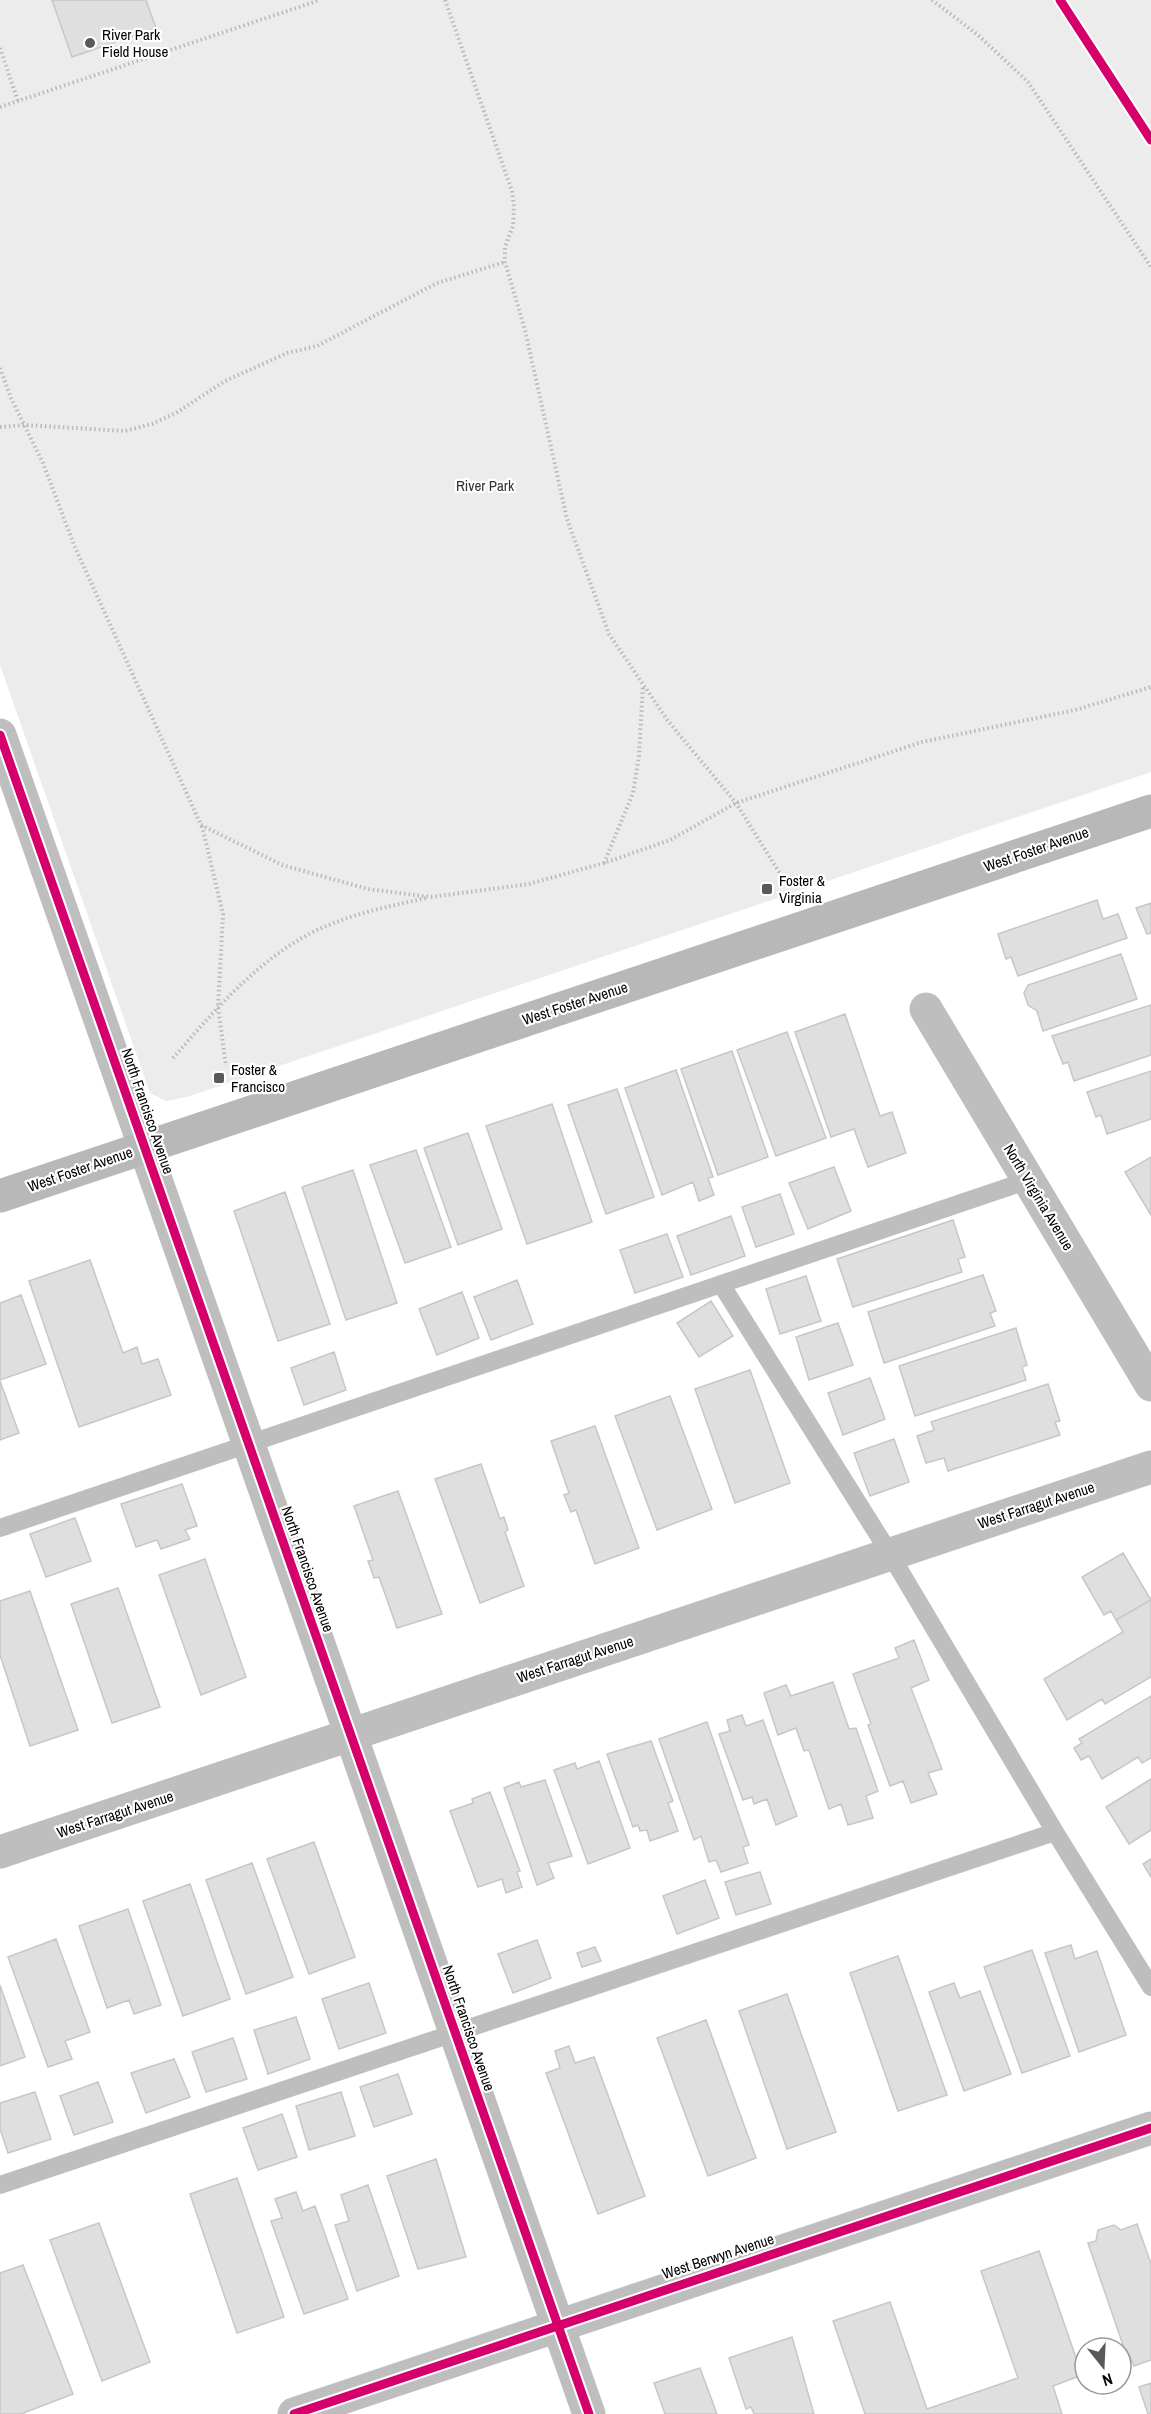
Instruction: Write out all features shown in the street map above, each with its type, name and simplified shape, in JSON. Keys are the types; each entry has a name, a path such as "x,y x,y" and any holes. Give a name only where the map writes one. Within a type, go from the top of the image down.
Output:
{"main road":[{"name":"West Foster Avenue","path":"0,1197 1151,811"}],"street":[{"name":"North Francisco Avenue","path":"0,735 589,2414"},
{"name":"North Virginia Avenue","path":"926,1009 1151,1385"},
{"name":"West Farragut Avenue","path":"0,1852 1151,1467"},
{"name":"West Berwyn Avenue","path":"294,2414 1151,2128"}],"lane":[{"path":"0,1528 1029,1180"},
{"path":"721,1284 890,1554 1055,1832 1151,1987"},
{"path":"0,2185 1055,1832"}],"path":[{"path":"0,107 320,0"},
{"path":"445,0 512,191 513,226 505,247 505,262 525,330 567,519 609,634 668,721 736,803 784,880"},
{"path":"932,0 978,34 1028,82 1151,267"},
{"path":"0,48 18,101"},
{"path":"0,427 26,425 100,432 125,431 152,424 177,413 225,381 287,353 317,346 437,284 505,262"},
{"path":"0,368 26,425 74,545 201,825 223,914 218,1007 226,1066"},
{"path":"604,863 633,793 639,756 643,684"},
{"path":"173,1058 218,1007 275,957 316,931 378,908 431,897 529,884 604,863 669,840 736,803 922,742 1075,710 1151,687"},
{"path":"201,825 282,865 368,889 431,897"}],"green space":[{"name":"River Park","path":"0,0 1151,0 1151,772 187,1097 166,1101 150,1093 0,665"}],"building":[{"name":"River Park Field House","path":"52,0 146,0 156,28 72,57"},
{"path":"1097,900 1103,919 1118,914 1127,938 1018,976 1011,957 1006,959 998,934"},
{"path":"1151,903 1151,933 1147,934 1136,908"},
{"path":"1121,954 1137,999 1043,1031 1037,1011 1028,1005 1024,993 1028,985"},
{"path":"1151,1005 1151,1055 1074,1081 1068,1062 1063,1064 1052,1036"},
{"path":"845,1014 880,1116 892,1112 906,1153 868,1167 854,1129 831,1137 795,1032"},
{"path":"787,1032 826,1138 776,1156 737,1050"},
{"path":"732,1051 768,1157 718,1175 681,1069"},
{"path":"676,1070 713,1177 708,1178 714,1195 699,1201 693,1182 662,1195 625,1088"},
{"path":"1151,1071 1151,1119 1107,1134 1101,1115 1096,1117 1087,1092"},
{"path":"617,1089 654,1197 606,1214 568,1105"},
{"path":"552,1104 592,1222 527,1244 486,1126"},
{"path":"468,1133 502,1229 458,1245 424,1148"},
{"path":"416,1150 451,1247 405,1263 370,1165"},
{"path":"1151,1157 1151,1215 1125,1172"},
{"path":"834,1167 851,1211 808,1229 789,1183"},
{"path":"353,1170 397,1303 346,1320 302,1187"},
{"path":"285,1192 330,1324 278,1341 234,1211"},
{"path":"780,1194 794,1234 756,1247 742,1207"},
{"path":"731,1216 745,1256 691,1275 677,1236"},
{"path":"953,1220 965,1257 958,1259 962,1272 853,1307 837,1259"},
{"path":"667,1234 683,1277 635,1293 620,1250"},
{"path":"90,1260 123,1353 137,1347 142,1364 158,1359 171,1395 79,1427 29,1281"},
{"path":"983,1275 996,1311 990,1313 995,1326 884,1363 868,1312"},
{"path":"806,1276 821,1321 780,1334 766,1289"},
{"path":"517,1280 533,1324 491,1340 474,1297"},
{"path":"462,1292 479,1338 437,1355 419,1309"},
{"path":"21,1295 46,1364 0,1380 0,1303"},
{"path":"711,1301 733,1336 699,1357 677,1323"},
{"path":"838,1323 853,1365 809,1380 796,1337"},
{"path":"1016,1328 1027,1365 1022,1367 1026,1380 915,1416 899,1366"},
{"path":"334,1352 346,1390 304,1405 291,1368"},
{"path":"750,1370 790,1483 735,1503 695,1389"},
{"path":"870,1378 885,1419 843,1435 828,1393"},
{"path":"0,1381 19,1433 0,1440"},
{"path":"1048,1384 1060,1421 1055,1422 1060,1435 948,1471 944,1458 926,1463 917,1436 934,1430 931,1422"},
{"path":"670,1396 712,1509 657,1530 615,1416"},
{"path":"595,1426 639,1548 595,1564 576,1510 571,1512 564,1495 569,1493 551,1441"},
{"path":"894,1439 909,1482 870,1496 854,1453"},
{"path":"481,1464 500,1519 504,1517 508,1530 505,1532 524,1586 480,1603 435,1479"},
{"path":"182,1484 197,1526 185,1530 190,1539 161,1549 157,1540 136,1547 121,1504"},
{"path":"398,1491 442,1614 397,1628 379,1577 374,1578 368,1561 373,1560 354,1506"},
{"path":"75,1518 91,1561 46,1577 30,1534"},
{"path":"1123,1553 1151,1600 1116,1620 1111,1611 1104,1615 1082,1577"},
{"path":"205,1559 246,1677 201,1695 159,1575"},
{"path":"118,1588 160,1707 112,1723 71,1604"},
{"path":"30,1591 78,1730 30,1746 0,1655 0,1601"},
{"path":"1151,1600 1151,1677 1105,1704 1102,1699 1067,1720 1044,1679 1123,1632 1116,1620"},
{"path":"914,1640 929,1680 911,1688 942,1769 928,1773 937,1794 911,1803 903,1781 890,1786 853,1674 899,1658 895,1648"},
{"path":"833,1682 849,1729 856,1728 878,1791 866,1796 873,1818 848,1825 841,1804 829,1809 809,1750 804,1751 796,1728 778,1735 764,1693 786,1685 791,1696"},
{"path":"1151,1696 1151,1758 1142,1763 1138,1757 1102,1779 1089,1756 1081,1760 1074,1748 1082,1743 1079,1739"},
{"path":"742,1715 746,1726 763,1720 797,1816 776,1825 767,1799 754,1804 752,1797 743,1800 719,1734 730,1731 727,1720"},
{"path":"707,1722 749,1845 743,1847 748,1863 721,1872 716,1860 709,1862 701,1836 694,1840 659,1739"},
{"path":"651,1741 673,1801 668,1803 678,1831 650,1841 647,1830 640,1831 638,1825 633,1827 607,1754"},
{"path":"599,1761 630,1848 588,1864 554,1770 575,1763 577,1769"},
{"path":"1151,1779 1151,1830 1129,1844 1106,1807"},
{"path":"545,1780 572,1856 548,1863 554,1878 537,1885 504,1788 519,1782 521,1787"},
{"path":"490,1792 520,1871 517,1872 522,1887 506,1893 502,1879 478,1887 450,1811 473,1803 472,1799"},
{"path":"314,1842 355,1957 309,1974 267,1859"},
{"path":"1151,1859 1151,1877 1143,1864"},
{"path":"252,1863 293,1977 246,1994 206,1880"},
{"path":"760,1872 771,1904 736,1915 725,1882"},
{"path":"705,1880 719,1918 677,1934 663,1896"},
{"path":"190,1884 230,1999 183,2016 143,1901"},
{"path":"128,1909 161,2005 134,2014 129,2000 107,2008 79,1926"},
{"path":"56,1939 90,2032 65,2041 72,2059 48,2067 8,1957"},
{"path":"537,1940 551,1978 513,1993 498,1954"},
{"path":"1071,1945 1075,1959 1097,1951 1126,2035 1079,2052 1045,1953"},
{"path":"595,1947 601,1961 582,1967 577,1953"},
{"path":"1032,1950 1070,2056 1022,2073 984,1967"},
{"path":"898,1956 947,2095 898,2111 850,1973"},
{"path":"369,1983 386,2033 339,2049 322,1999"},
{"path":"954,1983 960,1998 980,1991 1011,2074 964,2091 929,1992"},
{"path":"0,1985 25,2057 0,2066"},
{"path":"787,1994 836,2132 787,2149 739,2011"},
{"path":"296,2017 310,2059 268,2074 254,2030"},
{"path":"706,2020 756,2158 708,2176 657,2038"},
{"path":"233,2038 247,2079 206,2092 192,2052"},
{"path":"569,2046 575,2063 594,2057 645,2196 598,2214 546,2073 560,2068 555,2051"},
{"path":"174,2059 190,2097 146,2113 131,2073"},
{"path":"398,2074 412,2114 374,2127 360,2087"},
{"path":"98,2082 113,2122 74,2135 60,2096"},
{"path":"35,2092 51,2139 8,2153 0,2129 0,2103"},
{"path":"341,2092 355,2136 309,2150 296,2106"},
{"path":"282,2114 297,2157 258,2170 243,2128"},
{"path":"436,2159 466,2257 418,2269 387,2176"},
{"path":"237,2178 284,2317 237,2333 190,2194"},
{"path":"368,2185 399,2276 357,2291 335,2225 349,2221 341,2195"},
{"path":"296,2192 303,2211 315,2206 348,2299 304,2314 271,2221 282,2218 275,2199"},
{"path":"99,2223 150,2362 102,2381 50,2240"},
{"path":"1137,2224 1151,2264 1151,2360 1134,2366 1133,2336 1120,2336 1088,2243 1096,2241 1098,2230 1114,2225 1121,2230"},
{"path":"1039,2251 1073,2349 1073,2378 1053,2386 1062,2414 865,2414 833,2321 890,2302 927,2409 1018,2378 981,2271"},
{"path":"23,2265 73,2394 21,2414 0,2414 0,2273"},
{"path":"792,2337 814,2414 754,2414 751,2407 746,2409 729,2358"},
{"path":"700,2368 717,2414 665,2414 654,2383"},
{"path":"1151,2383 1151,2414 1148,2414 1139,2387"}],"cycle path":[{"path":"1060,0 1151,140"},
{"path":"0,735 589,2414"},
{"path":"294,2414 1151,2128"}],"place":[{"name":"River Park Field House","path":"90,43"},
{"name":"Foster & Virginia","path":"767,889"},
{"name":"Foster & Francisco","path":"219,1078"}]}
